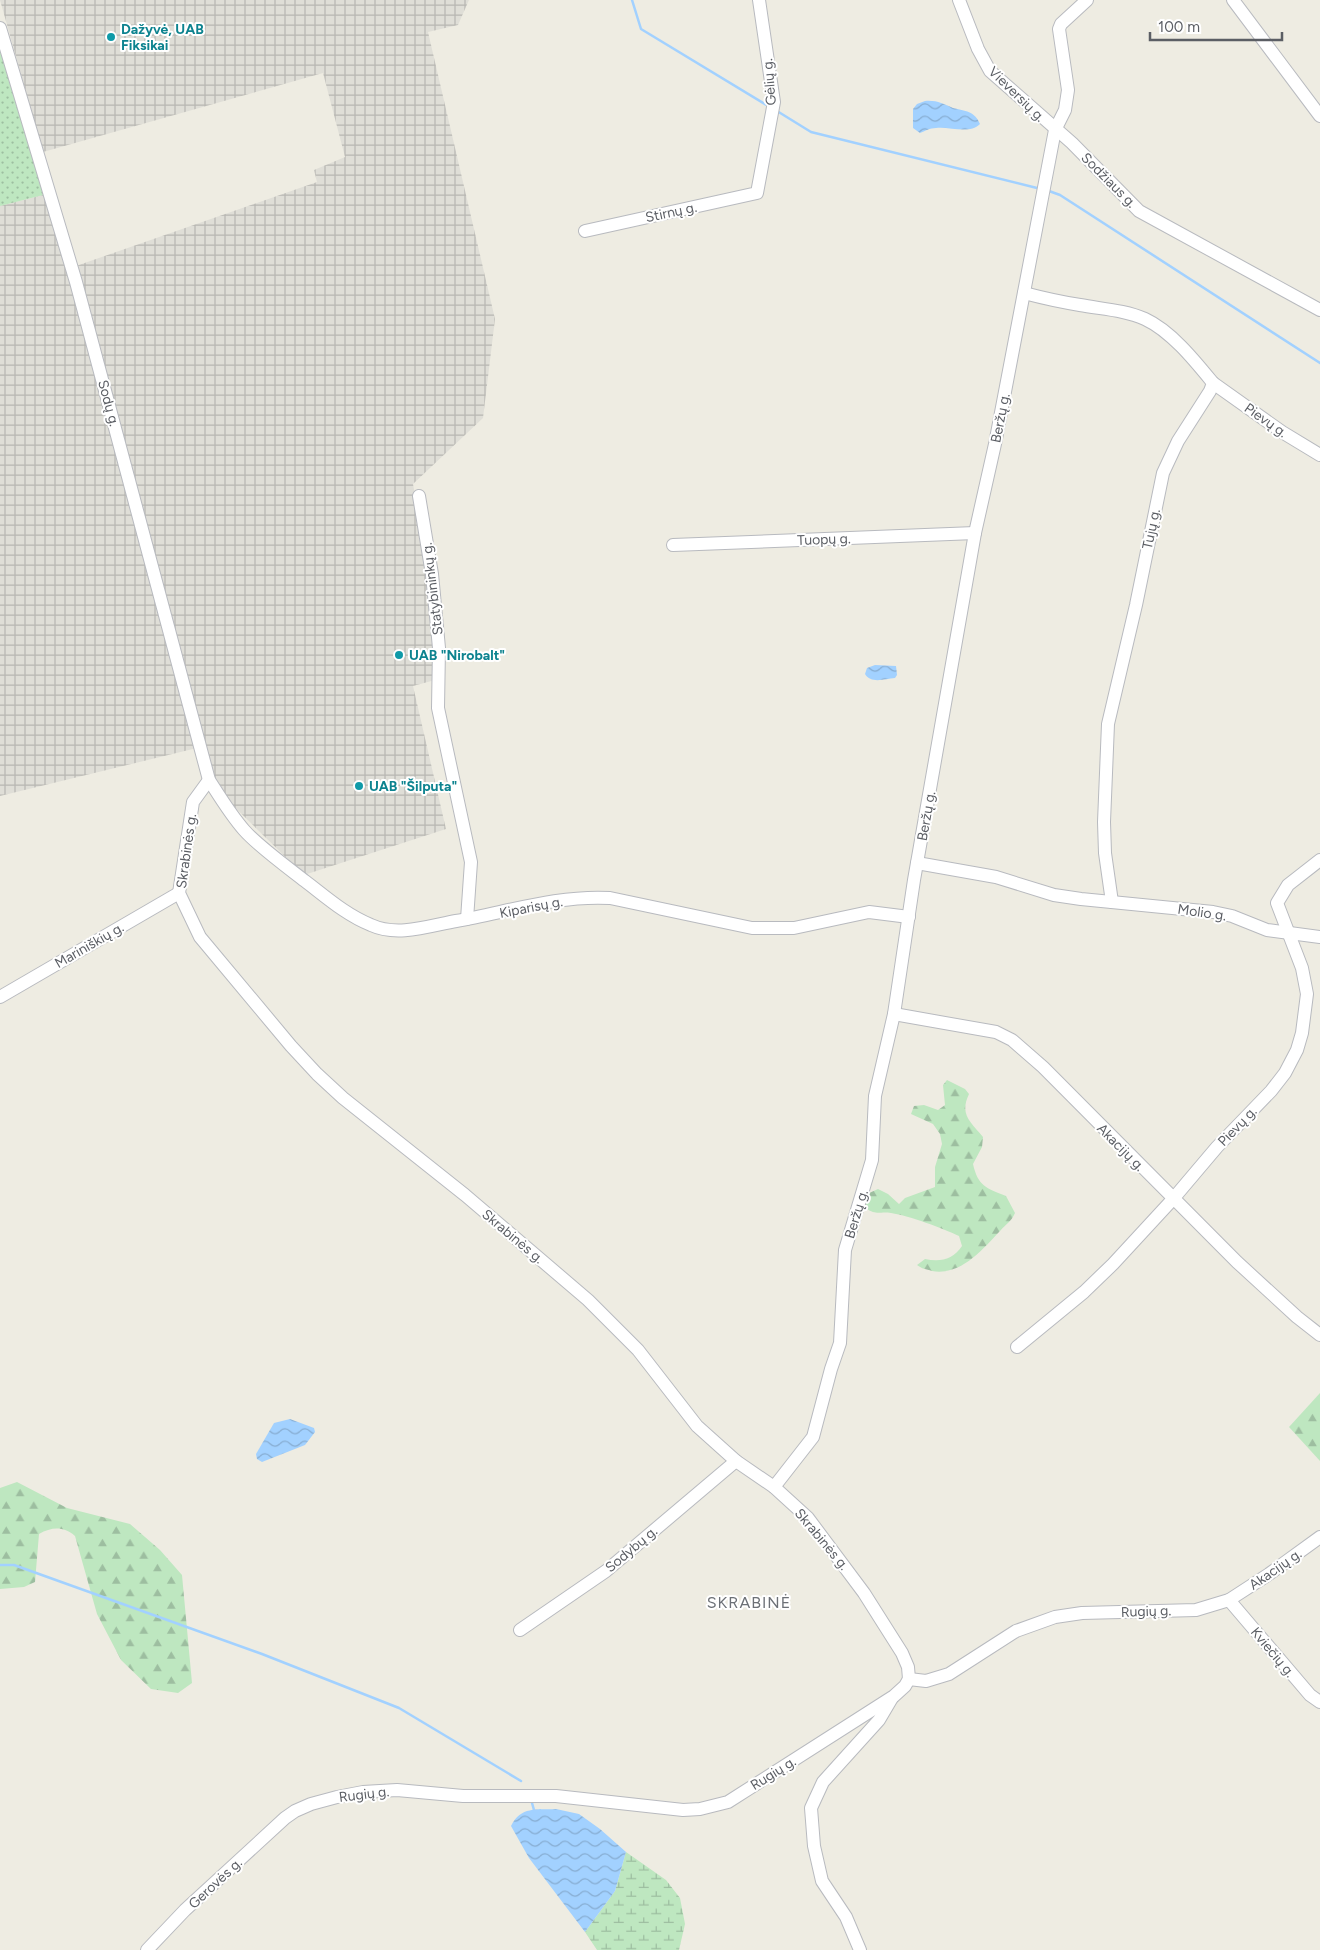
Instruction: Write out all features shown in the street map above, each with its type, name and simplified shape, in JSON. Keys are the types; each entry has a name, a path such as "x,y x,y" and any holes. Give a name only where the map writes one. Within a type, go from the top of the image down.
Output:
{"street":[{"name":"Gėlių g.","path":"757,193 774,102 759,0"},
{"name":"Vieversių g.","path":"959,0 978,49 990,71 1055,130"},
{"path":"1055,130 1066,110 1068,90 1059,29 1061,24 1087,0"},
{"path":"1233,0 1320,116"},
{"name":"Sodų g.","path":"0,28 76,282 209,780"},
{"name":"Beržų g.","path":"774,1487 814,1437 831,1369 840,1343 845,1250 872,1160 875,1096 894,1014 917,863 975,533 995,444 1055,130"},
{"name":"Sodžiaus g.","path":"1055,130 1090,161 1139,210 1320,310"},
{"name":"Stirnų g.","path":"585,231 757,193"},
{"path":"1024,294 1145,319 1160,329 1191,357 1212,383"},
{"name":"Pievų g.","path":"1212,383 1320,456"},
{"name":"Tujų g.","path":"1112,902 1105,853 1104,822 1108,724 1136,605 1163,473 1178,441 1210,391 1212,383"},
{"name":"Statybininkų g.","path":"419,496 432,574 439,648 438,708 471,862 467,919"},
{"name":"Tuopų g.","path":"673,545 975,533"},
{"name":"Skrabinės g.","path":"209,780 193,802 179,893 200,937 291,1046 317,1074 343,1098 465,1195 588,1300 638,1350 697,1426 736,1461 774,1487 808,1518 844,1564 902,1653 908,1667 909,1679"},
{"name":"Kiparisų g.","path":"209,780 225,806 245,831 296,874 342,909 371,926 396,931 588,897 610,898 752,928 794,928 869,912 909,917"},
{"name":"Pievų g.","path":"1017,1347 1084,1292 1113,1264 1173,1199 1217,1146 1271,1092 1285,1073 1297,1050 1302,1033 1307,994 1302,968 1277,903 1288,885 1320,860"},
{"name":"Molio g.","path":"917,863 996,877 1054,895 1214,912 1232,916 1267,930 1320,937"},
{"name":"Mariniškių g.","path":"0,997 179,893"},
{"name":"Akacijų g.","path":"894,1014 996,1032 1012,1040 1043,1067 1237,1262 1297,1317 1320,1335"},
{"name":"Sodybų g.","path":"520,1630 606,1571 736,1461"},
{"name":"Akacijų g.","path":"1229,1600 1320,1537"},
{"name":"Rugių g.","path":"284,1818 311,1804 338,1797 363,1792 397,1790 463,1796 556,1796 683,1810 700,1809 728,1802 894,1696 905,1686 909,1679 926,1681 949,1674 1016,1631 1055,1617 1082,1613 1196,1610 1229,1600"},
{"name":"Kviečių g.","path":"1229,1600 1310,1695 1320,1702"},
{"path":"860,1950 846,1917 822,1881 814,1846 811,1808 816,1793 823,1782 879,1720 894,1696"},
{"name":"Gerovės g.","path":"147,1950 185,1910 284,1818"}],"shaded area":[{"path":"0,0 469,0 458,25 428,32 495,319 483,418 413,484 429,575 435,680 413,686 446,829 304,875 217,790 76,266 317,182 314,170 345,157 323,73 43,152"},
{"path":"47,194 197,748 0,796 0,206"}],"green space":[{"path":"0,43 47,194 0,206"},
{"path":"947,1080 965,1089 969,1094 965,1107 966,1113 983,1137 982,1147 973,1164 977,1177 988,1188 1006,1196 1015,1213 1012,1219 986,1246 962,1266 952,1270 932,1271 917,1265 925,1259 941,1260 955,1254 962,1246 959,1236 907,1217 891,1213 873,1212 865,1208 863,1202 867,1194 878,1189 888,1194 899,1204 905,1198 935,1187 935,1167 942,1144 940,1134 933,1124 911,1114 914,1106 924,1105 938,1110 945,1105 943,1085"},
{"path":"1320,1393 1320,1461 1289,1427"},
{"path":"17,1482 67,1508 130,1524 160,1550 182,1575 192,1683 178,1693 151,1689 121,1660 97,1614 75,1536 66,1530 53,1529 39,1534 35,1582 24,1587 0,1589 0,1488"},
{"path":"626,1852 666,1880 680,1898 685,1924 679,1950 597,1950 585,1932 615,1891"}],"water":[{"path":"925,101 936,102 969,112 975,116 980,124 965,130 934,128 920,133 913,128 913,109 917,104"},
{"path":"875,665 896,666 897,675 895,678 871,679 865,674 867,668"},
{"path":"290,1419 314,1428 315,1432 305,1445 262,1462 257,1459 256,1454 274,1423"},
{"path":"556,1809 579,1814 600,1829 626,1852 615,1891 585,1932 529,1858 511,1826 519,1815 524,1812"}],"waterway":[{"path":"632,0 641,29 768,106"},
{"path":"777,111 811,132 1037,188"},
{"path":"1049,191 1060,195 1320,363"},
{"path":"0,1565 14,1565 262,1654 399,1708 521,1781"},
{"path":"532,1803 534,1810"}],"place":[{"name":"Dažyvė, UAB Fiksikai","path":"111,37"},
{"name":"UAB \"Nirobalt\"","path":"399,655"},
{"name":"UAB \"Šilputa\"","path":"359,786"}],"district":[{"name":"SKRABINĖ","path":"749,1602"}]}
